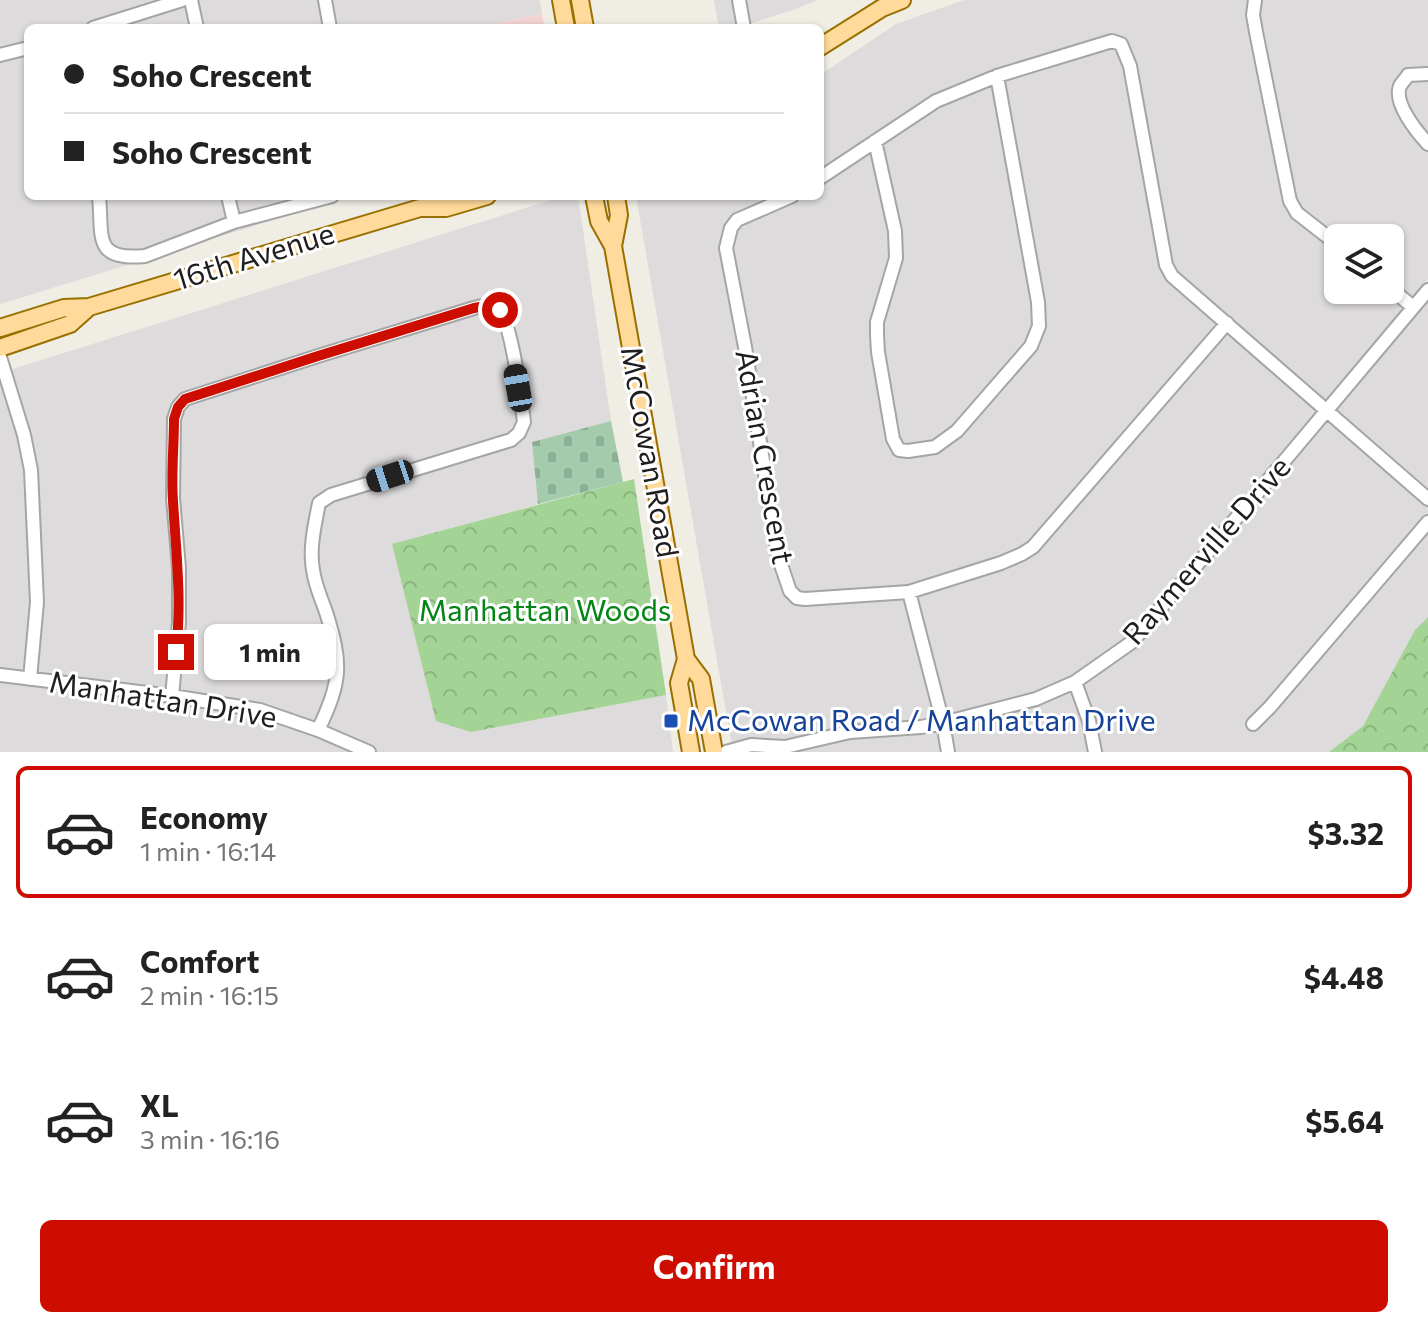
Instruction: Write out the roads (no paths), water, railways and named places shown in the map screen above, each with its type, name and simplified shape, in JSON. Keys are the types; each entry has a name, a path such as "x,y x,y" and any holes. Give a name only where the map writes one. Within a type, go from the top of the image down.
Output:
{"main road":[{"path":"561,0 565,24"},
{"path":"580,0 584,24"},
{"path":"824,44 882,8 902,0"},
{"name":"16th Avenue","path":"420,208 430,200"},
{"name":"16th Avenue","path":"0,328 64,308 89,307 420,208 446,208 473,200"},
{"name":"McCowan Road","path":"595,200 599,221 613,246 686,659 679,683 691,752"},
{"name":"McCowan Road","path":"613,246 619,215 617,200"},
{"name":"16th Avenue","path":"0,348 70,324 89,307"},
{"name":"McCowan Road","path":"686,659 701,679 714,752"}],"street":[{"path":"106,24 182,0"},
{"path":"191,0 196,24"},
{"path":"325,0 329,24"},
{"path":"739,0 743,24"},
{"path":"1255,0 1253,15 1290,201 1297,213 1324,234"},
{"path":"824,175 936,101 997,76 1112,41 1121,44 1130,66 1166,265 1172,276 1428,499"},
{"path":"0,55 24,49"},
{"path":"1428,74 1408,75 1400,86 1399,97 1413,128 1428,144"},
{"path":"875,141 895,231 896,258 877,322 878,352 893,439 899,450 924,450 935,447 957,431 1031,346 1039,326 1038,302 997,76"},
{"path":"99,200 104,245 114,256 133,257 145,256 234,222 317,200"},
{"path":"229,200 234,222"},
{"name":"Adrian Crescent","path":"783,200 737,220 731,228 726,248 778,556 790,591 797,598 909,592 1001,563 1033,547 1227,323"},
{"name":"Raymerville Drive","path":"726,752 751,745 781,750 812,746 850,732 943,723 1036,699 1075,682 1132,642 1428,290"},
{"path":"1404,300 1413,307"},
{"path":"172,696 179,622 179,568 173,498 174,419 178,407 185,399 491,305 500,310 510,338 524,422 519,433 511,440 331,495 319,503 312,567 338,656 336,687 318,730"},
{"path":"0,357 24,435 31,470 37,602 30,679"},
{"path":"1253,724 1428,522"},
{"path":"909,592 948,752"},
{"name":"Manhattan Drive","path":"0,675 260,710 369,752"},
{"path":"1075,682 1089,721 1095,752"}],"place":[{"name":"McCowan Road / Manhattan Drive","path":"671,721"}],"park label":[{"name":"Manhattan Woods","path":"545,611"}]}
